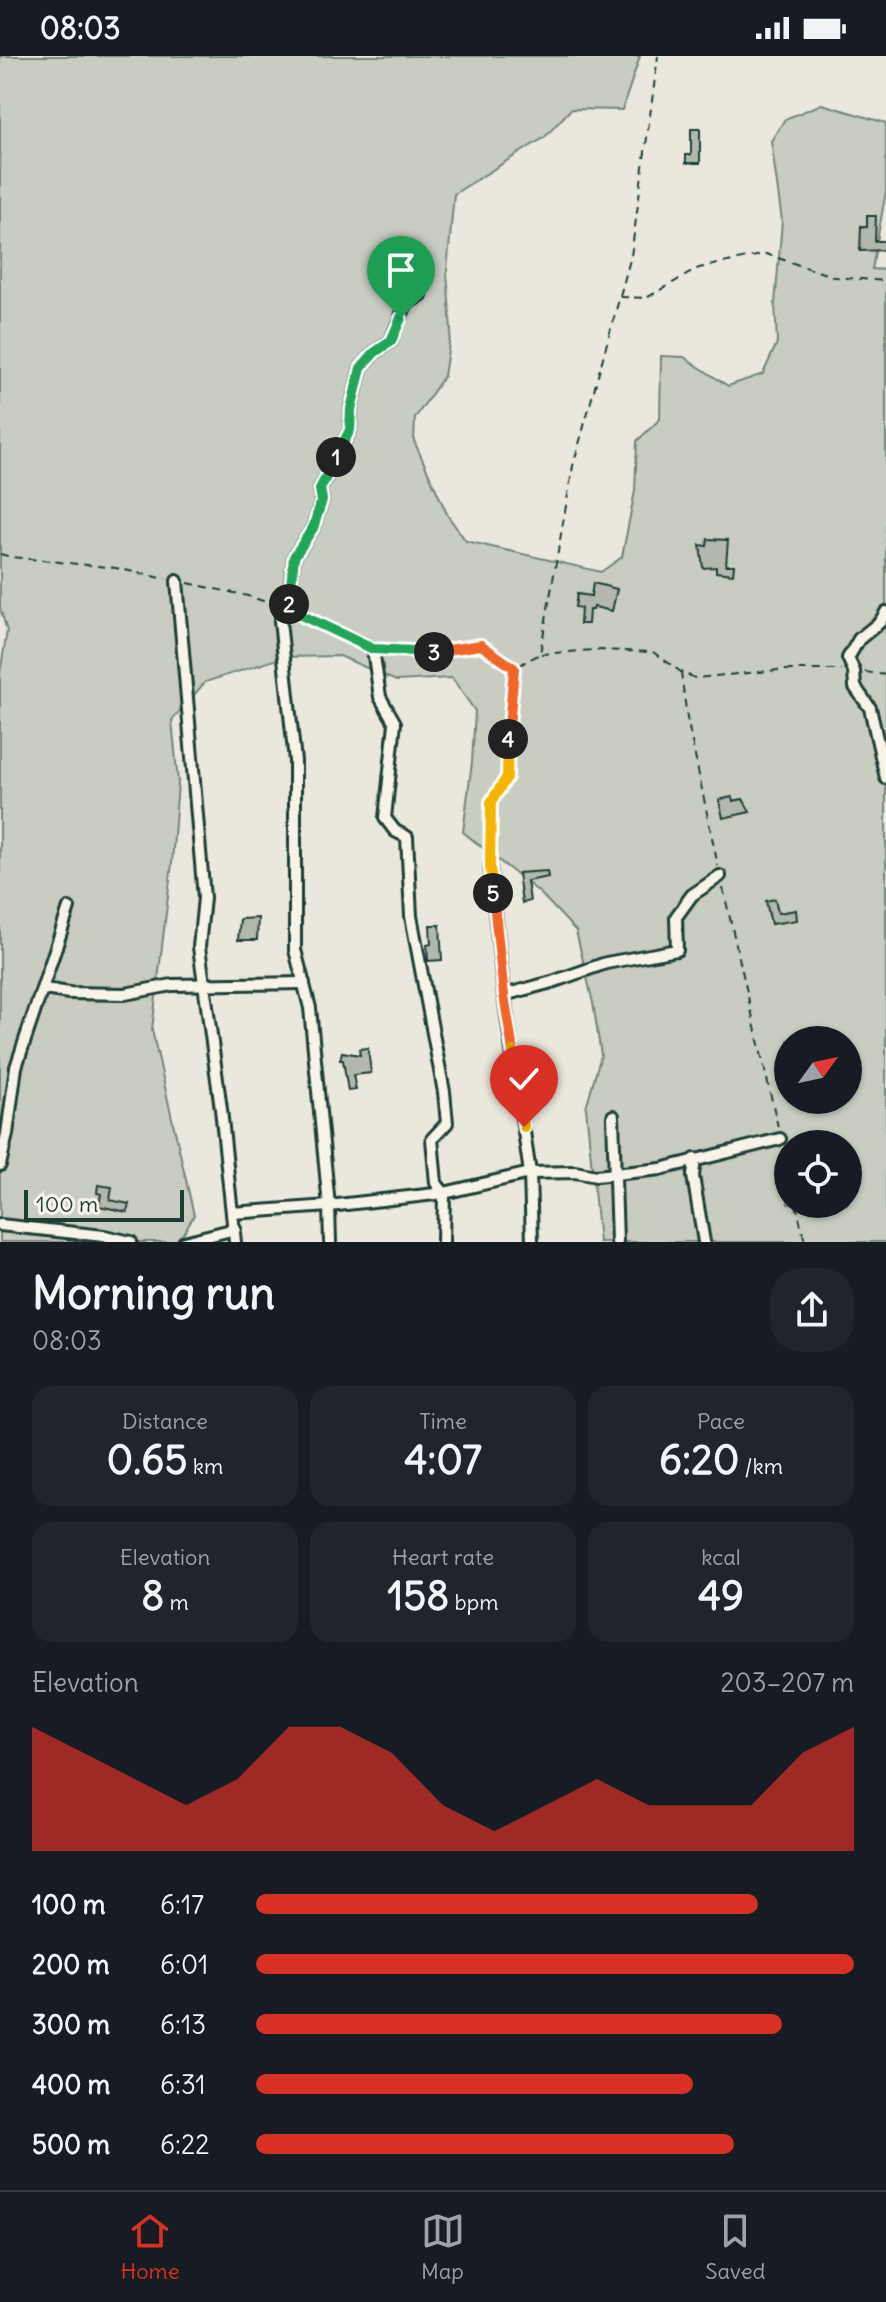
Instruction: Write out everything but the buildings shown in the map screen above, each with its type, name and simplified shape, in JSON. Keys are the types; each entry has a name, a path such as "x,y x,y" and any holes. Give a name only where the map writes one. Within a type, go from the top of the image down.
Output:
{"street":[{"path":"330,1242 310,1008 295,950 295,761 280,621 288,609 294,557 313,528 322,500 320,489 350,430 351,409 361,368 374,353 391,341 406,304 421,295"},
{"path":"177,581 204,898 199,947 235,1242"},
{"path":"886,612 880,622 859,639 848,658 854,671 855,687 870,708 886,778"},
{"path":"373,649 380,697 395,723 385,818 395,831 407,837 411,916 444,1092 447,1123 432,1139 436,1183 444,1193 443,1242"},
{"path":"490,866 504,995 530,1173 532,1242"},
{"path":"504,995 606,963 677,950 676,917 692,895 720,876"},
{"path":"0,1165 16,1067 69,908"},
{"path":"44,989 69,993 125,994 172,985 304,983"},
{"path":"613,1116 617,1242"},
{"path":"232,1213 444,1193 530,1173 575,1172 596,1176 661,1169 774,1140"},
{"path":"695,1159 693,1176 704,1242"},
{"path":"0,1225 104,1236 131,1242"},
{"path":"184,1242 235,1229"}],"path":[{"path":"540,654 573,466 631,256 658,56"},
{"path":"619,297 646,298 699,268 766,254 835,277 886,281"},
{"path":"0,554 116,568 248,596 288,609 373,649 441,653 481,645 514,668"},
{"path":"514,668 540,654 594,650 653,652 695,678 780,670 854,671 886,675"},
{"path":"490,866 491,802 507,777 514,668"},
{"path":"681,672 687,718 720,876 778,1130"},
{"path":"799,1218 805,1242"}],"shaded area":[{"path":"0,56 640,56 622,110 571,109 545,137 454,194 447,271 451,330 444,376 415,418 414,441 448,516 466,541 601,572 622,557 635,491 637,441 660,419 661,356 684,357 728,386 763,374 777,343 775,304 782,221 771,141 785,119 822,104 886,123 886,191 872,269 886,270 886,1242 599,1242 586,1107 601,1055 593,1003 576,931 540,893 463,832 475,711 452,678 396,681 340,656 284,657 205,682 172,720 178,782 172,863 152,1030 194,1215 178,1242 0,1242 0,673 7,631 0,608"}],"route":[{"path":"401,318 391,341 374,353 361,368 351,409 350,430 320,489 322,500 313,528 294,557 288,609 373,649 441,653 481,645 514,668 507,777 491,802 490,866 504,995 524,1127"}]}
